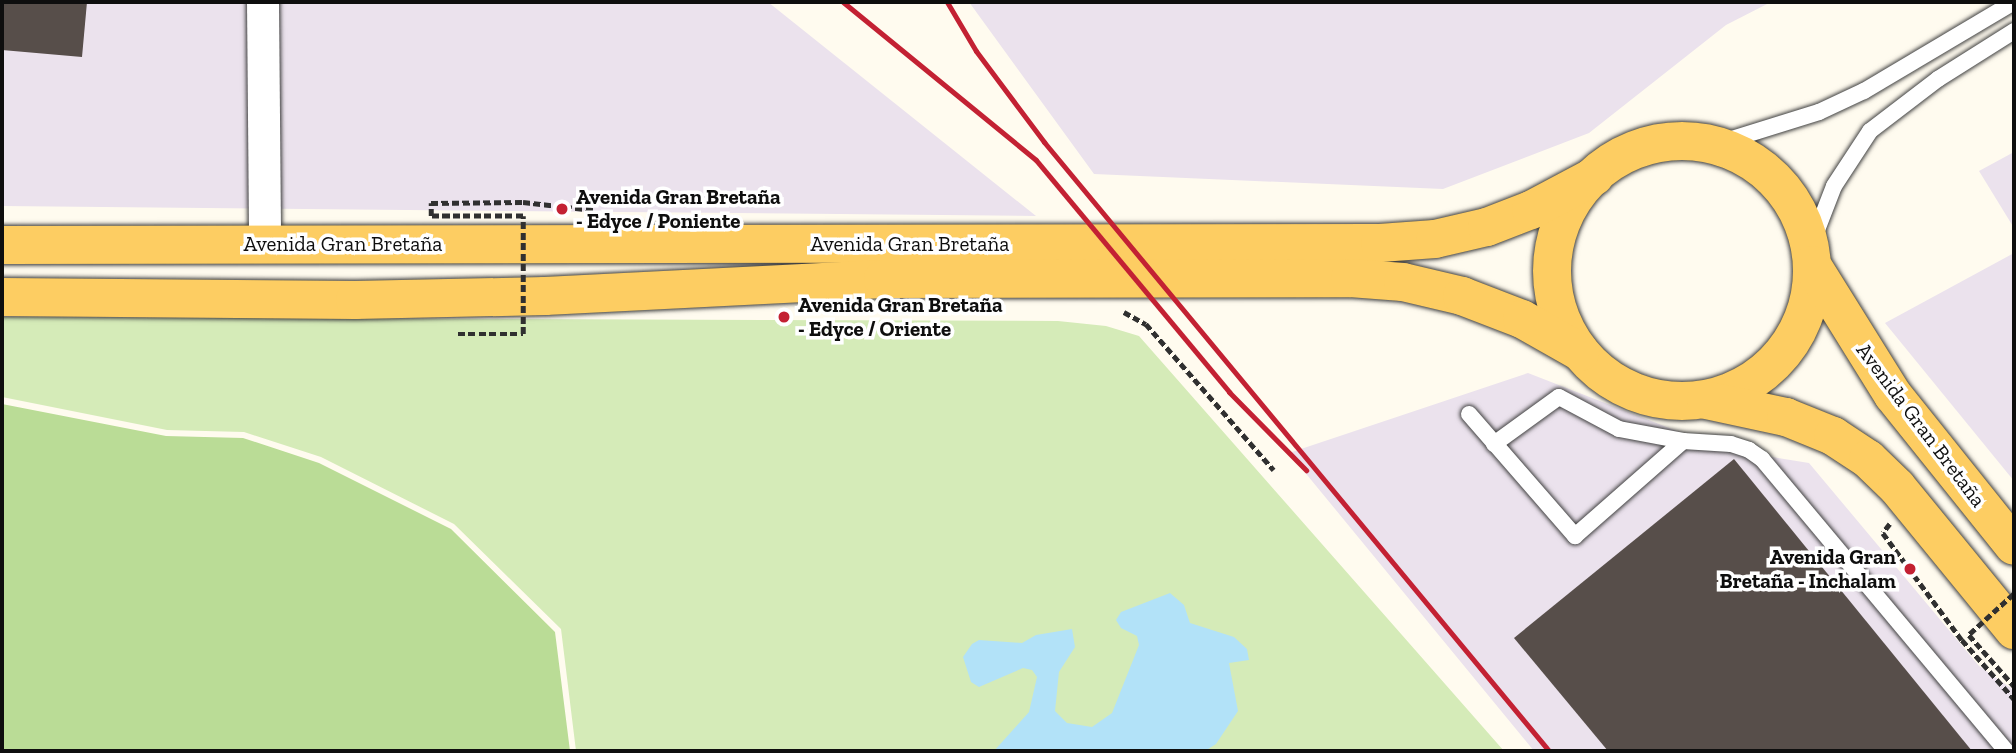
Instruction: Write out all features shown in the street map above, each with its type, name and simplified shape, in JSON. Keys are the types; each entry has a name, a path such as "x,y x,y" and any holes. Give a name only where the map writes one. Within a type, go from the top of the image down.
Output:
{"main road":[{"path":"1704,400 1748,383 1783,353 1805,312 1811,257 1798,212 1776,182 1747,159 1713,145 1676,142 1650,146 1624,155 1595,176 1568,211 1554,253 1557,305 1580,352 1602,374 1628,390 1673,401 1704,400 1776,414 1833,436 1868,459 1909,502 2014,630"},
{"name":"Avenida Gran Bretaña","path":"2,245 1380,243 1435,239 1488,227 1531,210 1595,176"},
{"path":"265,244 295,274 355,300"},
{"name":"Avenida Gran Bretaña","path":"1811,257 1893,395 2014,546"},
{"name":"Avenida Gran Bretaña","path":"2,297 355,300 545,296 906,278 1350,278 1403,282 1462,296 1522,319 1580,352"}],"street":[{"path":"263,2 265,244"}],"lane":[{"path":"1713,145 1797,120 1864,91 2014,2"},
{"path":"1811,257 1834,186 1870,131 1938,79 2014,31"},
{"path":"1494,444 1559,397 1619,429 1683,441 1731,444 1762,459 2006,751"},
{"path":"1469,414 1575,536 1683,441"}],"path":[{"path":"458,334 523,334 523,216 431,216 430,203 523,202"},
{"path":"1118,311 1146,324 1274,470"},
{"path":"1909,502 1882,533 1962,640 2014,699"},
{"path":"2014,594 1969,635 2014,686"}],"shaded area":[{"path":"2,2 768,2 1036,216 2,206"},
{"path":"969,2 1771,2 1726,25 1589,133 1443,189 1094,174"},
{"path":"2014,152 2014,228 1979,171"},
{"path":"2014,253 2014,481 1885,323"},
{"path":"1528,373 1723,449 1809,463 1979,666 2014,690 2014,751 1534,751 1289,453"}],"green space":[{"path":"2,317 1058,321 1106,326 1139,336 1504,751 576,751 561,629 454,524 321,457 244,432 167,430 2,397"},
{"path":"2,404 166,436 243,438 319,463 451,529 555,632 570,751 2,751"}],"water":[{"path":"1170,593 1184,605 1190,623 1234,637 1247,649 1249,660 1229,663 1238,711 1216,744 1205,751 994,751 1029,712 1037,677 1032,670 1023,668 979,687 971,682 963,657 972,644 979,640 1022,643 1036,635 1072,629 1075,647 1059,672 1055,711 1067,723 1092,727 1112,713 1139,645 1137,636 1121,628 1116,620 1121,612"}],"building":[{"path":"2,2 87,2 82,57 2,50"},
{"path":"1734,459 1972,751 1608,751 1514,638"}],"railway":[{"path":"843,2 1036,160 1229,392 1306,470"},
{"path":"947,2 976,51 1044,142 1549,751"}],"place":[{"name":"Avenida Gran Bretaña - Edyce / Poniente","path":"562,209"},
{"name":"Avenida Gran Bretaña - Edyce / Oriente","path":"784,317"},
{"name":"Avenida Gran Bretaña - Inchalam","path":"1910,569"}]}
